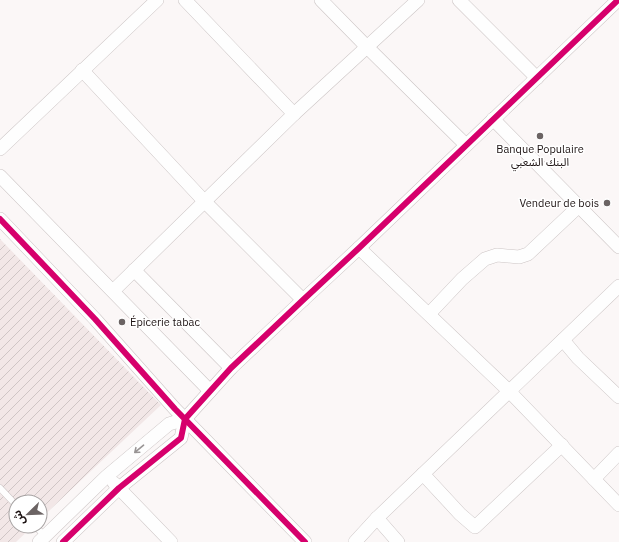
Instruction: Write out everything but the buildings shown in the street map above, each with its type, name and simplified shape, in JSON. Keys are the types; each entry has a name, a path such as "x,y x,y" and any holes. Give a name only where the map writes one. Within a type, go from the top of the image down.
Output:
{"street":[{"path":"0,149 157,0"},
{"path":"185,0 294,114"},
{"path":"321,0 366,47 466,145"},
{"path":"113,291 294,114 418,0"},
{"path":"459,0 537,78"},
{"path":"63,542 119,488 181,438 185,419 231,368 360,248 618,0"},
{"path":"82,70 205,202 303,300"},
{"path":"493,119 619,247"},
{"path":"0,176 210,391"},
{"path":"429,314 462,279 486,259 496,255 519,257 528,254 579,206"},
{"path":"0,218 95,319 185,419 305,542"},
{"path":"360,248 510,391 619,505"},
{"path":"134,270 231,368"},
{"path":"355,542 377,518 619,286"},
{"path":"563,340 578,358 619,397"},
{"path":"45,540 108,476 169,424 185,419"},
{"path":"423,474 460,514 475,527 562,445"},
{"path":"594,479 619,454"},
{"path":"108,476 171,542"},
{"path":"377,518 398,542"}],"lane":[{"path":"0,488 8,496"}],"shaded area":[{"path":"0,239 161,405 48,511 48,494 8,494 8,534 24,534 16,542 0,542"}],"cycle path":[{"path":"63,542 119,488 181,438 185,419 231,368 359,248 618,0"},
{"path":"0,219 95,319 175,409 305,542"}],"place":[{"name":"Banque Populaire البنك الشعبي","path":"540,136"},
{"name":"Vendeur de bois","path":"607,203"},
{"name":"Épicerie tabac","path":"122,322"}]}
